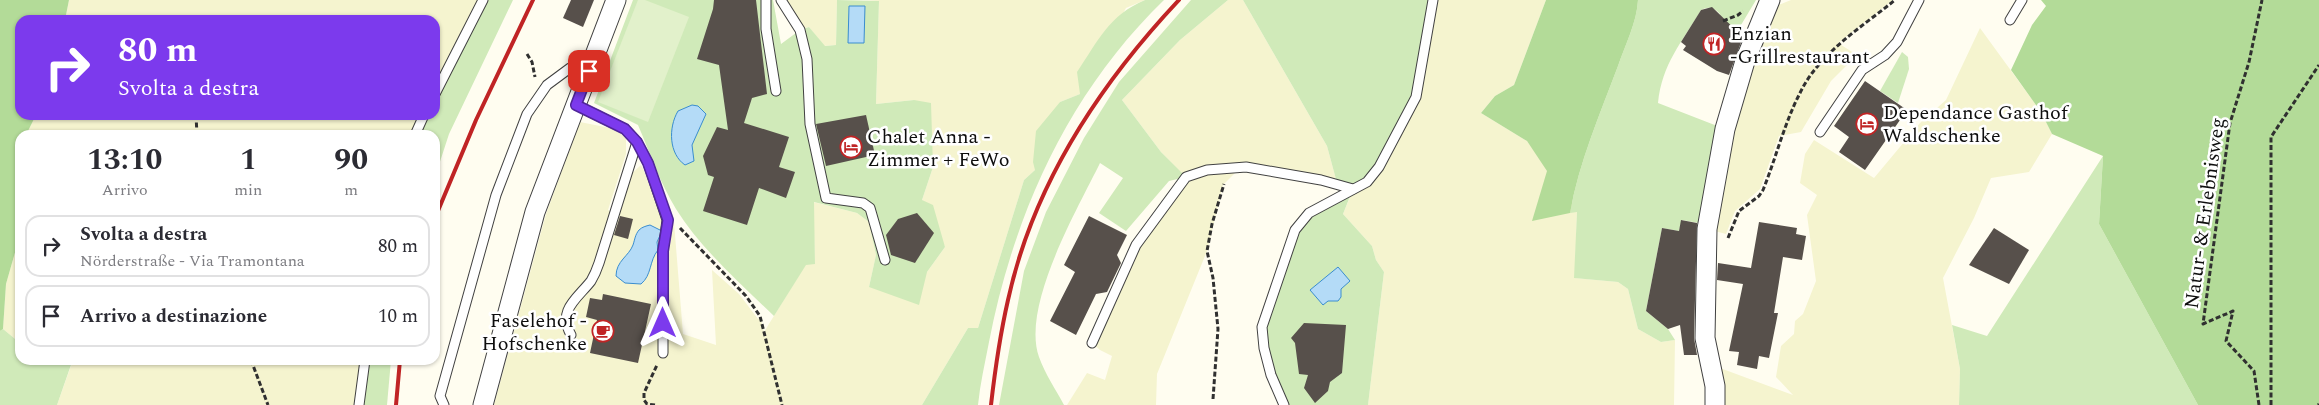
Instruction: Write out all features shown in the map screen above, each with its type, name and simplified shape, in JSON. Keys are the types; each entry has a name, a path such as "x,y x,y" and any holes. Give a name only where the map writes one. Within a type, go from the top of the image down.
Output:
{"street":[{"path":"483,405 535,212 616,0"},
{"path":"1715,405 1715,386 1705,338 1707,229 1725,129 1745,61 1770,0"}],"lane":[{"path":"440,84 483,0"},
{"path":"766,0 766,29 776,91"},
{"path":"781,0 800,30 807,59 810,124 826,198 863,203 870,208 885,260"},
{"path":"1284,405 1264,348 1262,327 1295,230 1313,210 1339,199 1367,182 1374,174 1409,114 1420,81 1433,0"},
{"path":"1770,0 1777,0"},
{"path":"1820,132 1862,70 1885,55 1897,42 1918,0"},
{"path":"2010,20 2022,0"},
{"path":"444,405 440,396 496,195 527,114 547,85 570,68 589,71"},
{"path":"576,105 625,129 637,142 648,163 668,220 663,251 663,353"},
{"path":"571,335 565,322 567,313 592,279 599,263 637,142"},
{"path":"1092,342 1136,245 1186,178 1207,170 1240,168 1321,180 1353,189"},
{"path":"359,405 364,365"}],"path":[{"path":"1727,244 1734,219 1738,212 1759,196 1763,190 1800,92 1818,67 1841,43 1896,0"},
{"name":"Natur- & Erlebnisweg","path":"2259,405 2254,372 2226,342 2233,310 2204,324 2230,123 2249,62 2262,0"},
{"path":"1723,21 1738,15 1747,5"},
{"path":"527,54 532,62 540,93"},
{"path":"2271,405 2272,137 2319,64"},
{"path":"1212,399 1218,329 1213,278 1207,250 1223,185 1240,168"},
{"path":"664,211 746,296 760,316 782,405"},
{"path":"655,405 648,404 644,400 644,393 663,353"},
{"path":"253,365 268,405"}],"green space":[{"path":"0,0 69,0 66,15 15,15 15,120 34,120 28,130 15,130 15,252 6,284 3,329 0,331"},
{"path":"69,0 483,0 440,84 440,15 66,15"},
{"path":"483,0 513,0 449,134 440,162 440,130 417,130 422,120 440,120 440,84"},
{"path":"633,0 773,0 781,44 800,30 809,27 825,46 836,45 837,0 879,1 876,104 914,100 931,103 933,167 922,200 933,205 945,247 927,272 919,305 869,287 876,255 869,222 857,213 814,202 815,264 806,265 774,316 709,252 686,224 670,199 638,125 594,103"},
{"path":"638,0 645,0 689,17 648,122 598,102"},
{"path":"781,0 837,0 836,45 824,46 809,27 800,30"},
{"path":"863,0 1145,0 1126,8 1080,94 1060,102 1035,170 1024,180 978,328 968,328 922,405 494,405 546,214 580,122 615,129 626,138 626,154 608,210 617,215 629,176 641,165 664,211 674,222 683,334 716,345 712,270 739,294 758,319 760,316 764,332 806,264 815,264 813,202 857,213 869,222 876,255 869,287 927,272 945,247 922,200 933,167 914,100 876,104 879,1"},
{"path":"1145,0 1164,0 1130,36 1100,74 1073,115 1050,157 1030,201 1000,294 984,366 978,405 922,405 968,328 978,328 1024,180 1035,170 1033,162 1036,131 1060,102 1080,94 1077,72 1105,30 1122,13"},
{"path":"1191,0 1228,0 1180,40 1122,100 1161,152 1186,177 1169,181 1126,231 1099,213 1123,178 1100,163 1054,258 1044,286 1038,312 1036,336 1039,357 1047,376 1064,405 999,405 1024,271 1046,212 1084,138 1119,82"},
{"path":"1228,0 1243,0 1327,146 1337,183 1240,168 1223,185 1207,251 1157,374 1156,405 1067,405 1087,373 1105,380 1112,356 1100,350 1092,343 1136,245 1186,178 1161,152 1122,100 1180,40"},
{"path":"1243,0 1433,0 1420,81 1379,167 1353,189 1343,214 1372,246 1376,260 1384,272 1368,405 1284,405 1271,375 1262,327 1299,223 1352,189 1337,183 1327,146"},
{"path":"1433,0 1546,0 1514,85 1495,96 1481,113 1527,141 1577,211 1575,278 1618,282 1628,289 1638,329 1661,342 1675,340 1674,405 1368,405 1384,272 1376,260 1372,246 1343,214"},
{"path":"1546,0 1638,0 1630,33 1584,157 1570,213 1532,221 1547,171 1527,141 1481,113 1495,96 1514,85"},
{"path":"1638,0 1756,0 1738,30 1721,20 1720,14 1716,10 1706,8 1701,10 1668,65 1660,89 1658,103 1725,129 1699,223 1682,220 1679,231 1662,228 1646,311 1668,329 1675,340 1661,342 1638,329 1628,289 1618,282 1574,278 1577,212 1570,213 1574,194 1591,138 1633,25"},
{"path":"1791,0 1893,0 1838,43 1857,55 1831,81 1801,132 1779,136 1760,189 1735,211 1726,234 1707,229 1725,129 1776,6"},
{"path":"2041,0 2319,0 2319,405 2198,405 2099,224 2103,156 2052,134 2041,112 2011,70 2032,25 2046,6"},
{"path":"1980,28 2041,112 2052,134 2029,172 1991,178 1974,218 1943,278 1960,369 1959,405 1721,405 1720,368 1793,395 1776,377 1781,346 1794,334 1795,321 1803,314 1816,281 1807,215 1817,195 1800,183 1805,154 1814,140 1874,178 1920,123 1946,100"},
{"path":"1902,52 1908,57 1909,69 1898,103 1880,91"},
{"path":"34,120 422,120 417,130 28,130"},
{"path":"2103,156 2099,224 2198,405 1959,405 1960,369 1952,325 1987,336"},
{"path":"15,252 15,339 3,329 6,284"},
{"path":"3,329 15,339 15,365 71,365 57,405 0,405 0,331"},
{"path":"71,365 364,365 359,405 57,405"},
{"path":"364,365 391,365 387,405 359,405"}],"water":[{"path":"849,6 865,6 864,43 848,43"},
{"path":"692,105 698,106 706,114 692,145 694,161 685,165 673,148 672,133 678,111"},
{"path":"650,225 662,231 657,242 658,250 647,276 641,284 625,283 616,276 618,266 631,249 639,230"},
{"path":"1338,267 1350,281 1341,289 1341,297 1338,301 1328,301 1323,305 1310,290"}],"building":[{"path":"571,0 594,0 583,27 563,18"},
{"path":"714,0 756,0 767,94 752,98 744,123 789,137 779,167 795,172 786,198 759,188 747,225 703,211 714,177 708,175 703,156 717,127 728,130 719,65 697,59 713,9"},
{"path":"1712,7 1743,37 1729,75 1717,71 1683,50 1686,46 1681,42 1701,10"},
{"path":"1865,81 1907,110 1865,170 1839,152 1849,137 1834,126"},
{"path":"866,115 875,155 826,166 816,124"},
{"path":"917,213 934,233 915,263 891,255 886,235 898,219"},
{"path":"620,216 633,219 628,239 614,235"},
{"path":"1089,216 1127,235 1117,255 1121,263 1107,292 1096,294 1076,335 1050,321 1075,272 1064,265"},
{"path":"1681,220 1697,223 1694,338 1697,355 1684,355 1680,325 1668,329 1646,311 1662,228 1679,231"},
{"path":"1759,222 1797,228 1796,234 1806,236 1802,260 1783,257 1774,313 1778,313 1769,358 1759,356 1757,369 1737,365 1739,352 1729,351 1743,284 1717,280 1718,263 1751,268"},
{"path":"1994,228 2029,250 2009,284 1969,265"},
{"path":"603,294 651,304 638,363 590,353 597,320 586,317 590,298 602,300"},
{"path":"1304,323 1346,325 1342,373 1330,382 1328,391 1315,403 1304,388 1308,375 1299,374 1295,343 1291,338"}],"railway":[{"path":"440,206 476,120 533,0"},
{"path":"991,405 1003,326 1019,258 1034,217 1052,177 1096,102 1122,67 1179,0"},
{"path":"396,405 400,365"}],"place":[{"name":"Enzian -Grillrestaurant","path":"1714,44"},
{"name":"Dependance Gasthof Waldschenke","path":"1867,124"},
{"name":"Chalet Anna - Zimmer + FeWo","path":"851,147"},
{"name":"Faselehof - Hofschenke","path":"603,331"}],"route":[{"path":"589,71 576,105 625,129 637,142 648,163 668,220 663,251 663,323"}]}
